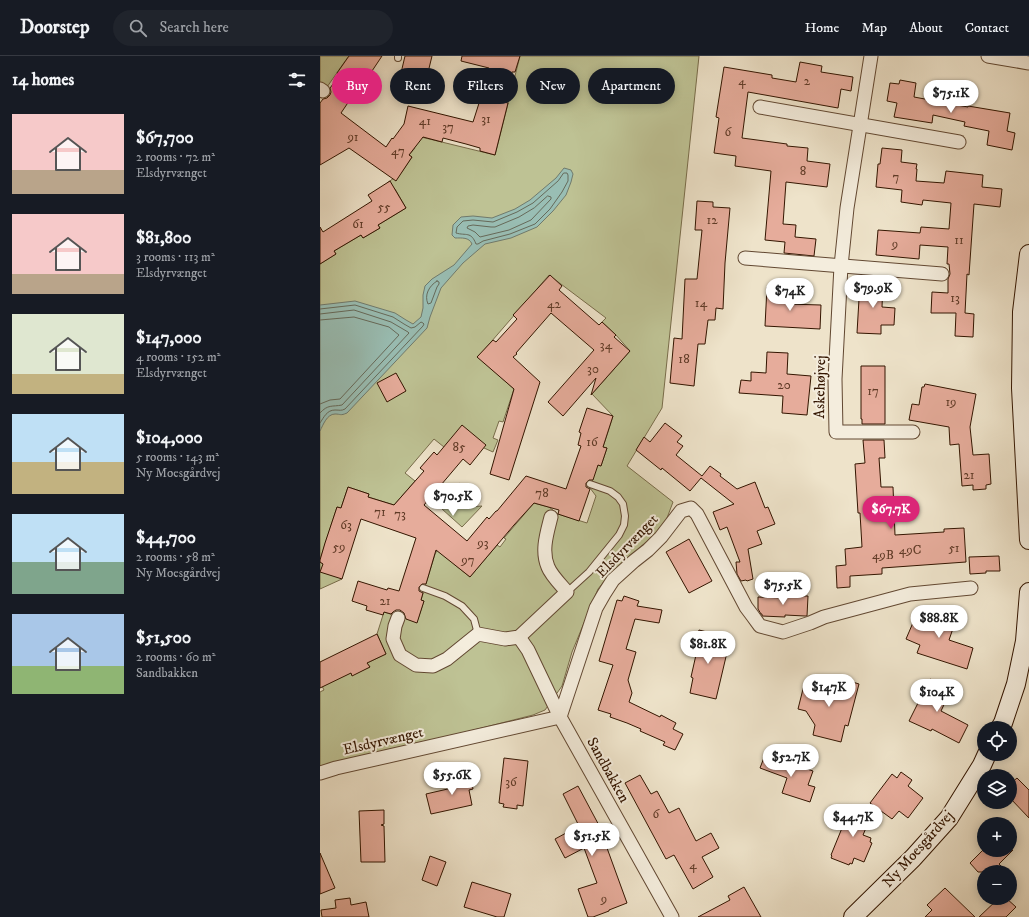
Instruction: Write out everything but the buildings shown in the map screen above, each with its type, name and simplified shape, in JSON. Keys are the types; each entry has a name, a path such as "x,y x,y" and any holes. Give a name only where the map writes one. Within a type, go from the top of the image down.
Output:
{"street":[{"name":"Askehøjvej","path":"871,56 847,208 841,266 835,379 836,432 912,432"},
{"path":"988,56 1029,63"},
{"path":"760,107 959,142"},
{"path":"1029,254 1022,312 1021,380 1029,540"},
{"path":"745,258 942,274"},
{"name":"Elsdyrvænget","path":"320,773 336,768 560,717 596,608 604,594 613,580 661,537 681,511 690,508 697,514 746,607 760,626 783,632 824,617 910,594 971,588"},
{"path":"398,618 393,639 400,655 416,665 433,666 447,659 478,634 505,639 519,637 567,592 548,568 545,555 546,539 551,517"},
{"path":"1004,721 1016,684 1025,641 1029,592"},
{"name":"Sandbakken","path":"519,637 528,650 560,717 672,917"},
{"name":"Ny Moesgårdvej","path":"853,917 913,858 949,818 984,761"}],"lane":[{"path":"567,592 589,572 619,535 624,526 625,516 623,504 618,497 610,491 590,484"},
{"path":"423,588 445,596 462,606 474,619 478,634"}],"green space":[{"path":"320,56 353,56 348,57 340,68 332,68 332,80 320,97"},
{"path":"520,56 699,56 662,408 627,466 673,502 664,526 609,575 598,589 572,652 562,686 545,710 533,715 320,769 320,692 324,690 322,686 350,673 352,675 370,667 367,663 386,654 377,634 384,612 417,622 424,601 421,600 435,554 440,546 454,564 470,577 497,545 500,547 506,539 504,538 534,503 549,507 558,514 587,523 596,496 590,488 597,465 601,466 607,448 603,447 613,416 592,394 630,351 602,322 606,318 549,275 478,357 514,389 503,422 499,421 493,438 498,440 493,452 484,448 478,443 444,447 434,439 405,473 415,481 394,505 368,497 369,494 348,487 341,508 337,507 320,560 320,264 336,254 334,251 361,235 363,238 380,228 378,225 406,208 395,189 392,190 387,183 401,173 412,157 409,155 415,148 411,145 417,136 495,155 508,104 518,104 517,68"},
{"path":"459,483 473,495 445,499"},
{"path":"482,506 462,527 442,509"},
{"path":"320,562 323,564 342,579 320,589"}],"water":[{"path":"564,168 571,170 573,174 571,182 566,195 553,211 537,227 511,238 485,244 463,263 441,288 427,328 347,413 342,415 332,414 326,420 320,431 320,305 355,301 395,313 413,324 421,317 425,286 432,279 454,265 472,244 467,239 455,238 452,235 453,225 461,217 473,216 492,218 515,209 530,200 556,178"}]}
